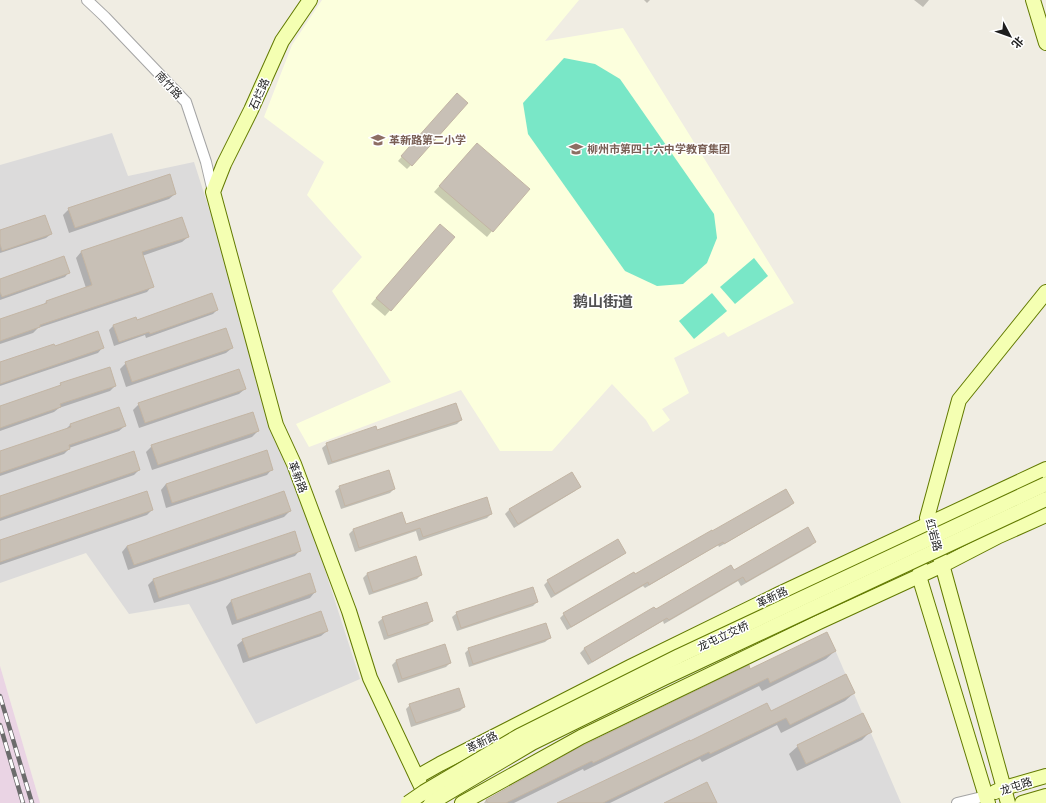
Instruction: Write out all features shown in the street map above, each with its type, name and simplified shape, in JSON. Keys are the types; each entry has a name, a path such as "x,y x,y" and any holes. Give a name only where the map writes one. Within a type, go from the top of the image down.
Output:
{"street":[{"name":"南竹路","path":"87,0 186,102 206,162 213,192"},
{"name":"石烂路","path":"213,192 224,164 252,110 282,41 310,0"},
{"path":"1032,0 1046,43"},
{"name":"革新路","path":"213,192 276,425 294,464 346,604 370,678 430,803"},
{"name":"红岩路","path":"1008,803 943,565 928,518 959,400 1046,292"},
{"name":"革新路","path":"417,777 630,667 779,594 1046,469"},
{"name":"龙屯立交桥","path":"408,803 526,732 679,656 1046,484"},
{"name":"龙屯立交桥","path":"430,803 532,743 664,678 1046,499"},
{"path":"462,803 581,737 819,622 943,565 999,536 1046,515"},
{"path":"930,524 919,576 987,799 957,803"},
{"name":"龙屯路","path":"987,799 1004,788 1046,776"},
{"name":"龙屯路","path":"1022,803 1046,796"}],"shaded area":[{"name":"柳州市第四十六中学教育集团","path":"322,0 579,0 545,41 623,28 794,303 728,337 724,332 674,358 689,393 662,409 670,420 653,432 646,420 612,384 552,451 500,451 461,390 309,447 296,424 391,382 332,291 362,257 307,195 324,162 264,117 292,45"},
{"path":"112,133 128,176 194,162 360,679 256,724 189,604 129,614 86,553 0,583 0,165"},
{"path":"833,645 901,803 501,803"},
{"path":"0,666 40,803 0,803"}],"green space":[{"path":"564,58 595,64 620,79 714,214 717,238 707,263 683,284 657,286 625,271 528,134 523,103"},
{"path":"754,258 768,276 735,304 720,287"},
{"path":"712,293 727,311 694,339 679,321"}],"building":[{"path":"457,93 468,103 412,166 401,156"},
{"path":"477,143 530,189 493,232 439,186"},
{"path":"170,174 176,194 75,228 68,208"},
{"path":"45,215 52,234 2,251 0,244 0,230"},
{"path":"182,217 189,237 142,252 154,287 40,325 40,327 0,341 0,319 47,303 46,301 92,285 81,251"},
{"path":"440,224 455,237 391,311 376,298"},
{"path":"64,256 70,273 2,297 0,292 0,279"},
{"path":"212,293 218,310 150,334 149,332 119,342 113,325 136,317 137,320"},
{"path":"226,328 233,348 132,382 125,362"},
{"path":"98,331 104,348 0,384 0,362 54,344 55,346"},
{"path":"110,367 116,386 60,404 61,407 0,428 0,406 61,385 60,383"},
{"path":"239,369 246,389 145,423 138,403"},
{"path":"456,403 462,420 332,462 326,443 376,426 377,430"},
{"path":"119,407 126,426 69,445 70,449 0,473 0,451 71,427 70,424"},
{"path":"253,412 259,431 158,465 151,445"},
{"path":"267,450 273,470 172,503 166,484"},
{"path":"134,451 140,470 0,518 0,496"},
{"path":"389,470 395,489 345,506 339,486"},
{"path":"572,472 581,487 518,524 509,509"},
{"path":"786,489 794,503 724,544 723,542 649,585 648,582 571,627 563,613 634,572 635,574"},
{"path":"147,491 153,510 0,562 0,540"},
{"path":"284,491 291,511 134,565 127,546"},
{"path":"487,497 492,514 423,537 420,528 359,548 353,529 402,512 406,524"},
{"path":"808,527 816,542 746,582 743,577 669,620 667,618 592,662 584,648 654,607 656,609 731,565 734,570"},
{"path":"295,531 301,551 159,598 153,579"},
{"path":"618,539 626,553 555,594 547,580"},
{"path":"416,556 422,575 373,592 367,573"},
{"path":"310,573 316,592 237,620 231,600"},
{"path":"533,587 538,602 461,628 456,612"},
{"path":"427,602 433,621 388,636 382,617"},
{"path":"321,611 328,631 249,658 242,639"},
{"path":"546,623 551,638 473,664 468,648"},
{"path":"827,632 836,651 770,683 768,678 593,763 592,761 506,803 488,803 486,800 576,749 749,665 750,669"},
{"path":"445,644 451,663 402,679 396,660"},
{"path":"846,674 855,693 790,725 786,718 710,754 709,752 603,803 557,803 690,741 767,703 771,711"},
{"path":"459,688 465,707 416,723 409,704"},
{"path":"863,713 872,732 806,764 797,745"},
{"path":"707,782 717,803 664,803"}],"railway":[{"path":"0,696 32,803"},
{"path":"0,725 23,803"}],"place":[{"name":"革新路第二小学","path":"378,140"},
{"name":"柳州市第四十六中学教育集团","path":"576,149"}],"district":[{"name":"鹅山街道","path":"603,302"}]}
